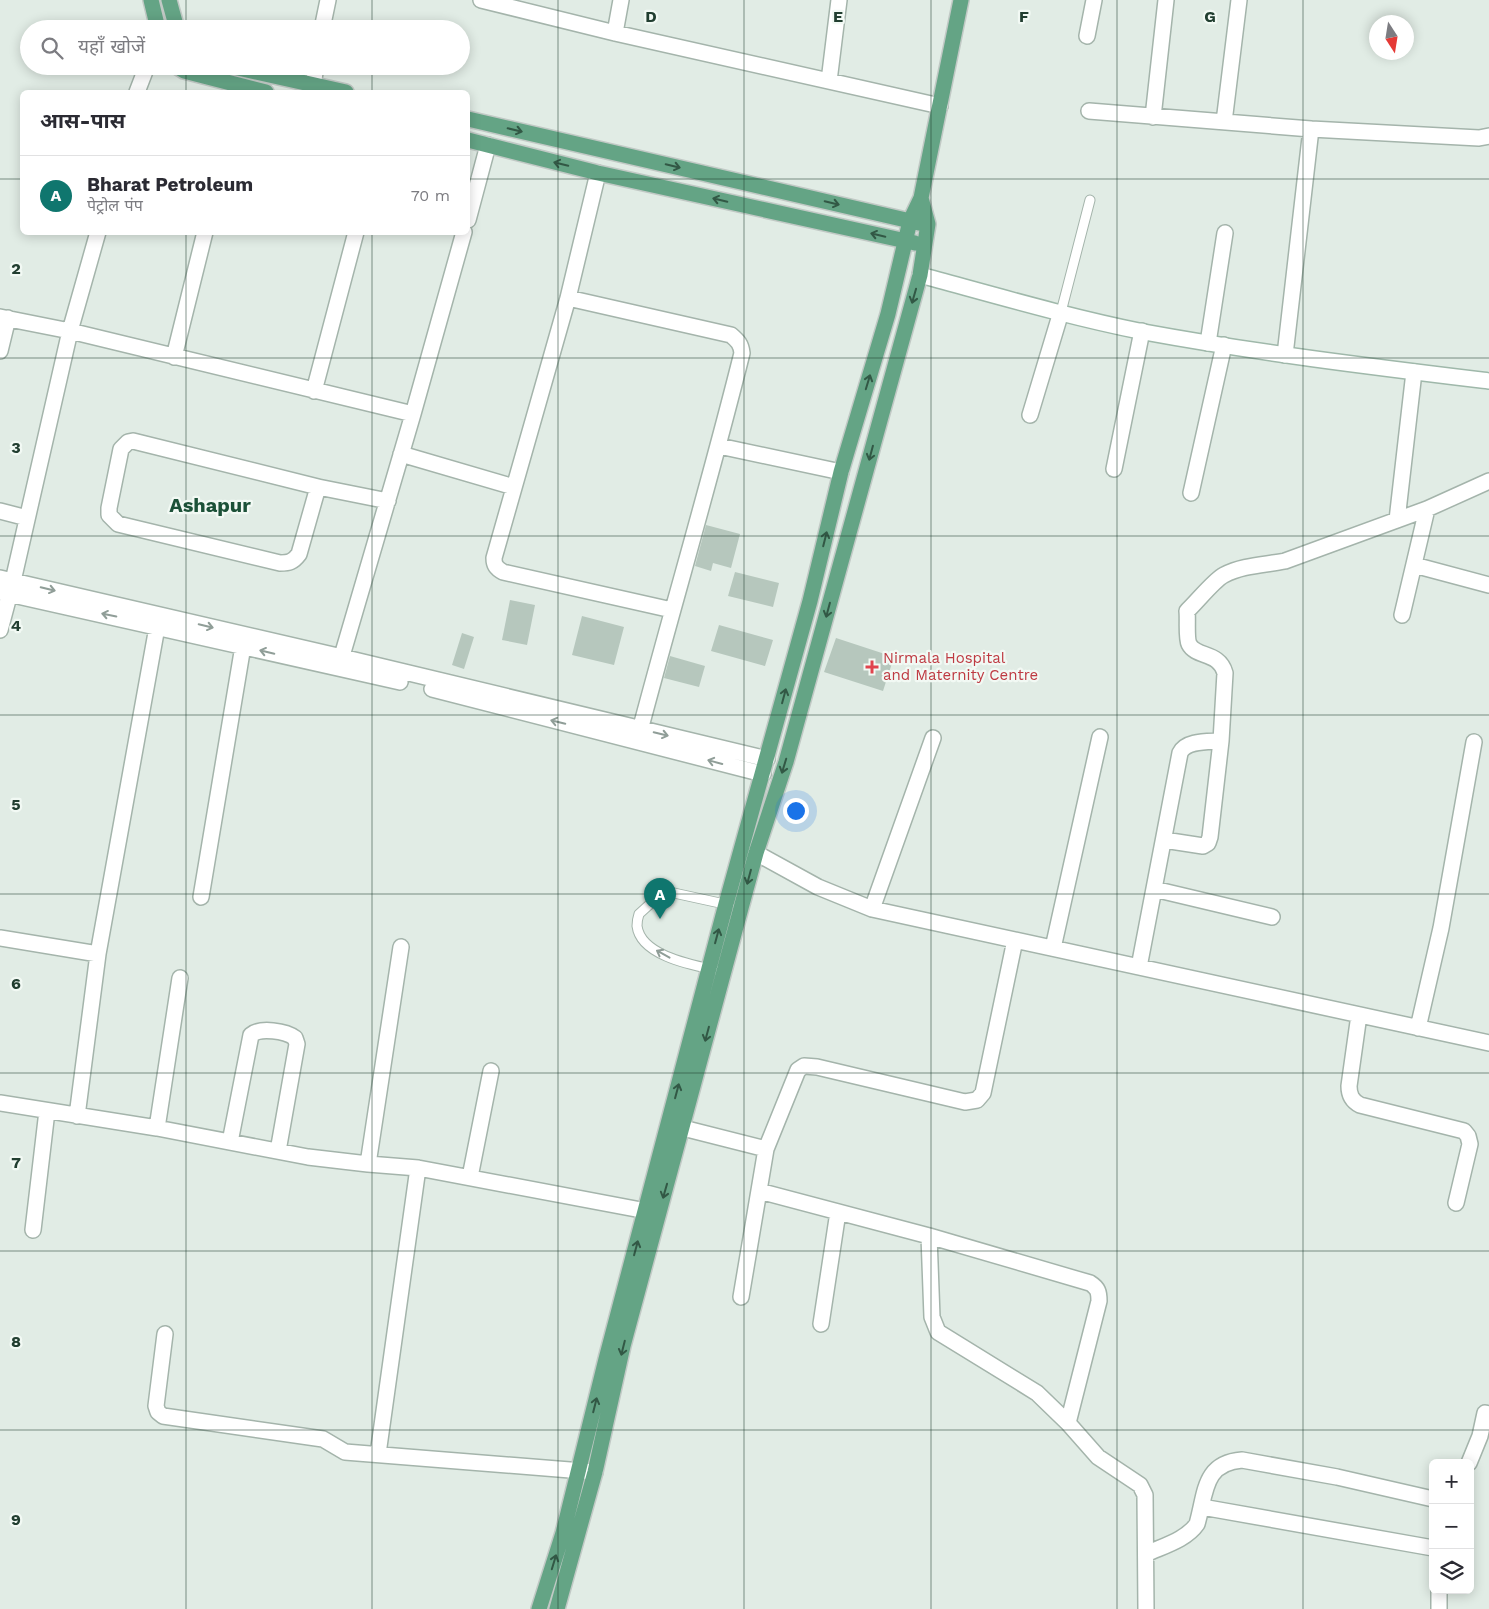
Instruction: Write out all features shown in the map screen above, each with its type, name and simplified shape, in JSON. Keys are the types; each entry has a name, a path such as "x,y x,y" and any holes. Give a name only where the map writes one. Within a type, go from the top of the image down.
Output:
{"main road":[{"path":"151,0 156,20"},
{"path":"169,0 175,20"},
{"path":"557,1609 595,1472 652,1212 683,1128 716,971 726,904 810,600 841,472 888,314 910,221 921,198 961,0"},
{"path":"196,75 240,90"},
{"path":"268,75 335,90"},
{"path":"470,119 928,224"},
{"path":"470,140 598,173 926,246"},
{"path":"540,1609 563,1533 606,1359 652,1212 716,971 741,908 756,853 786,762 908,320 926,246 928,224 921,198"},
{"path":"888,314 908,320"}],"street":[{"path":"324,20 328,0"},
{"path":"481,0 615,33 940,106"},
{"path":"615,33 621,0"},
{"path":"829,81 839,0"},
{"path":"1086,36 1094,0"},
{"path":"1153,117 1166,0"},
{"path":"1224,122 1239,0"},
{"path":"138,90 144,75"},
{"path":"314,86 315,75"},
{"path":"1089,111 1311,129 1479,138 1489,136"},
{"path":"1285,355 1311,129"},
{"path":"470,212 488,145"},
{"path":"598,173 568,298 494,558 494,564 503,572 672,610"},
{"path":"1208,343 1225,233"},
{"path":"0,630 6,586 27,518 70,331 97,235"},
{"path":"174,357 204,235"},
{"path":"314,391 355,235"},
{"path":"340,663 414,414 463,235"},
{"path":"920,275 1142,331 1285,355 1489,381"},
{"path":"568,298 731,335 738,340 741,346 742,353 719,446 638,736"},
{"path":"1030,415 1061,312"},
{"path":"0,351 4,318 70,331 414,414"},
{"path":"1114,469 1142,331"},
{"path":"1191,493 1224,345"},
{"path":"1397,520 1414,372"},
{"path":"318,487 299,554 288,563 280,563 118,524 109,515 121,449 128,442 318,487 388,501"},
{"path":"719,446 841,472"},
{"path":"401,454 514,487"},
{"path":"1164,840 1196,846 1203,846 1208,843 1221,740 1225,673 1223,666 1218,660 1193,648 1188,643 1187,611 1222,575 1257,564 1286,561 1427,509 1489,481"},
{"path":"1402,615 1427,509"},
{"path":"0,511 27,518"},
{"path":"1414,565 1489,585"},
{"path":"6,586 159,620 638,736 762,774"},
{"path":"159,620 242,646 340,663"},
{"path":"77,1116 98,954 159,620"},
{"path":"201,897 242,646"},
{"path":"638,736 767,758"},
{"path":"1053,948 1100,737"},
{"path":"872,909 934,738"},
{"path":"1139,967 1182,748 1190,744 1221,740"},
{"path":"1418,1028 1440,928 1474,742"},
{"path":"756,853 818,887 872,909 1489,1043"},
{"path":"1154,889 1272,917"},
{"path":"0,938 98,954"},
{"path":"741,1297 766,1149 798,1070 804,1066 817,1067 965,1102 977,1100 983,1093 1015,940"},
{"path":"368,1164 401,947"},
{"path":"157,1128 180,978"},
{"path":"1359,1015 1349,1093 1360,1105 1464,1131 1468,1136 1470,1144 1456,1203"},
{"path":"230,1142 251,1035 255,1031 261,1030 291,1034 297,1044 278,1151"},
{"path":"470,1177 491,1072"},
{"path":"0,1103 157,1128 308,1157 418,1168 652,1212"},
{"path":"33,1230 48,1111"},
{"path":"683,1128 766,1149"},
{"path":"378,1454 418,1168"},
{"path":"759,1191 929,1236 1090,1283 1096,1287 1100,1301 1068,1423"},
{"path":"821,1324 838,1212"},
{"path":"929,1236 932,1317 938,1332 1037,1393 1068,1423 1098,1457 1140,1485 1145,1495 1146,1609"},
{"path":"165,1334 156,1406 163,1416 323,1438 345,1452 595,1472"},
{"path":"1471,1459 1480,1436 1485,1413 1489,1414"},
{"path":"1146,1554 1193,1531 1197,1524 1210,1476 1217,1468 1229,1461 1242,1460 1337,1477 1429,1498"},
{"path":"1202,1507 1429,1547"},
{"path":"1439,1594 1439,1609"}],"lane":[{"path":"1061,312 1090,200"},
{"path":"716,971 664,956 650,946 644,941 637,926 638,914 661,894 674,893 741,908"}],"building":[{"path":"706,525 740,534 731,568 713,563 711,571 695,566"},
{"path":"735,572 779,583 773,607 728,596"},
{"path":"510,600 535,605 527,645 502,640"},
{"path":"582,616 624,627 614,665 572,655"},
{"path":"719,625 773,640 765,666 711,651"},
{"path":"462,633 474,637 464,669 452,665"},
{"path":"836,638 894,657 883,691 824,672"},
{"path":"670,656 705,666 699,687 664,678"}],"place":[{"name":"Nirmala Hospital and Maternity Centre","path":"872,667"},
{"name":"Bharat Petroleum","path":"660,919"}],"district":[{"name":"Ashapur","path":"210,505"}]}
